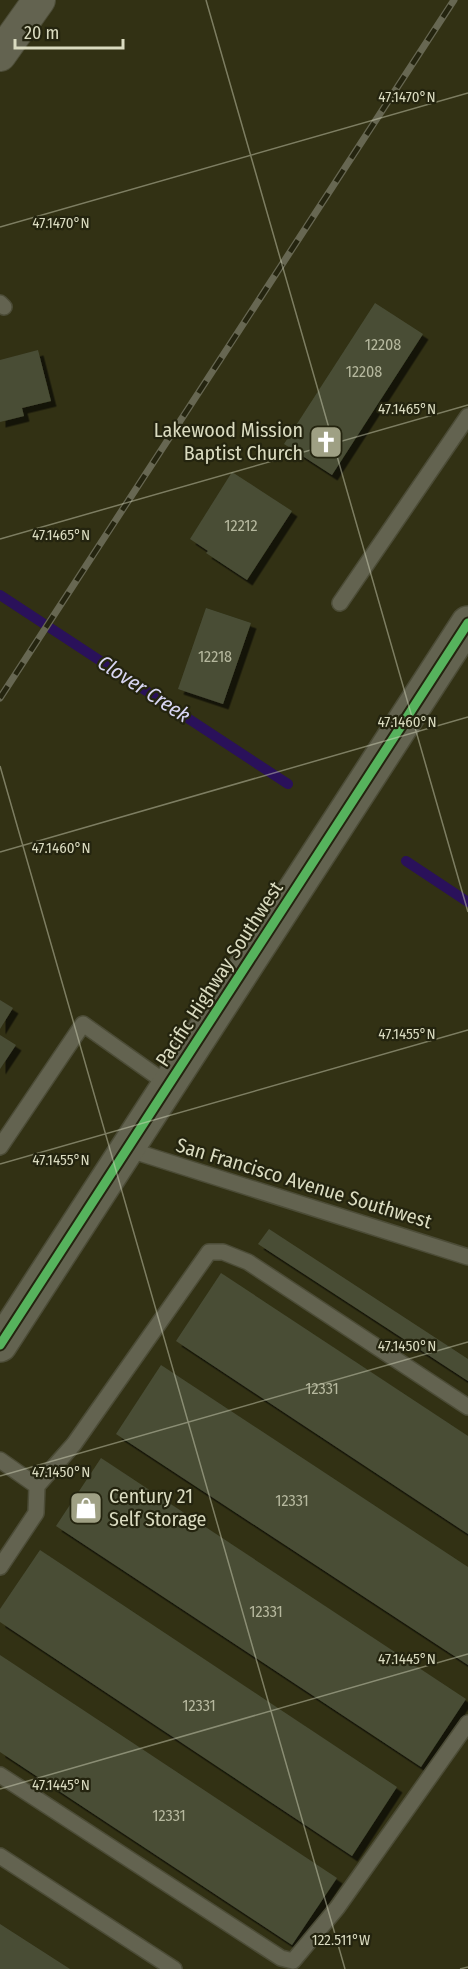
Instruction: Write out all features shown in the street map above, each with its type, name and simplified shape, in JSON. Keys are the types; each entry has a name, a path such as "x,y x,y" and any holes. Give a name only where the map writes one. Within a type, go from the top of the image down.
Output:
{"street":[{"path":"0,56 39,0"},
{"name":"Pacific Highway Southwest","path":"0,1345 468,623"}],"lane":[{"path":"340,603 468,416"},
{"path":"0,1147 83,1024 169,1085"},
{"name":"San Francisco Avenue Southwest","path":"127,1149 468,1257"},
{"path":"0,1567 36,1513 37,1486 74,1444 209,1252 223,1252 248,1262 468,1407"},
{"path":"0,1460 37,1486"},
{"path":"0,1775 281,1958 293,1961 337,1908 468,1722"},
{"path":"0,1856 174,1969"}],"building":[{"path":"375,303 423,334 332,475 284,444"},
{"path":"38,350 51,401 22,408 24,416 0,422 0,360"},
{"path":"232,472 292,511 247,580 206,553 208,551 190,539"},
{"path":"206,608 251,623 223,704 178,689"},
{"path":"0,1000 13,1008 0,1029"},
{"path":"0,1035 16,1045 0,1069"},
{"path":"269,1229 468,1359 468,1381 258,1244"},
{"path":"221,1273 468,1436 468,1534 176,1341"},
{"path":"161,1365 468,1567 468,1665 116,1434"},
{"path":"101,1458 466,1699 421,1767 56,1526"},
{"path":"40,1550 397,1787 352,1856 0,1622 0,1609"},
{"path":"0,1655 337,1878 292,1945 0,1752"},
{"path":"0,1924 70,1969 0,1969"}],"waterway":[{"name":"Clover Creek","path":"0,595 288,784"},
{"name":"Clover Creek","path":"406,861 468,902"}],"railway":[{"path":"0,698 454,0"}],"cycle path":[{"path":"0,1345 468,623"}],"place":[{"name":"Lakewood Mission Baptist Church","path":"326,442"},
{"name":"Century 21 Self Storage","path":"86,1508"}]}
